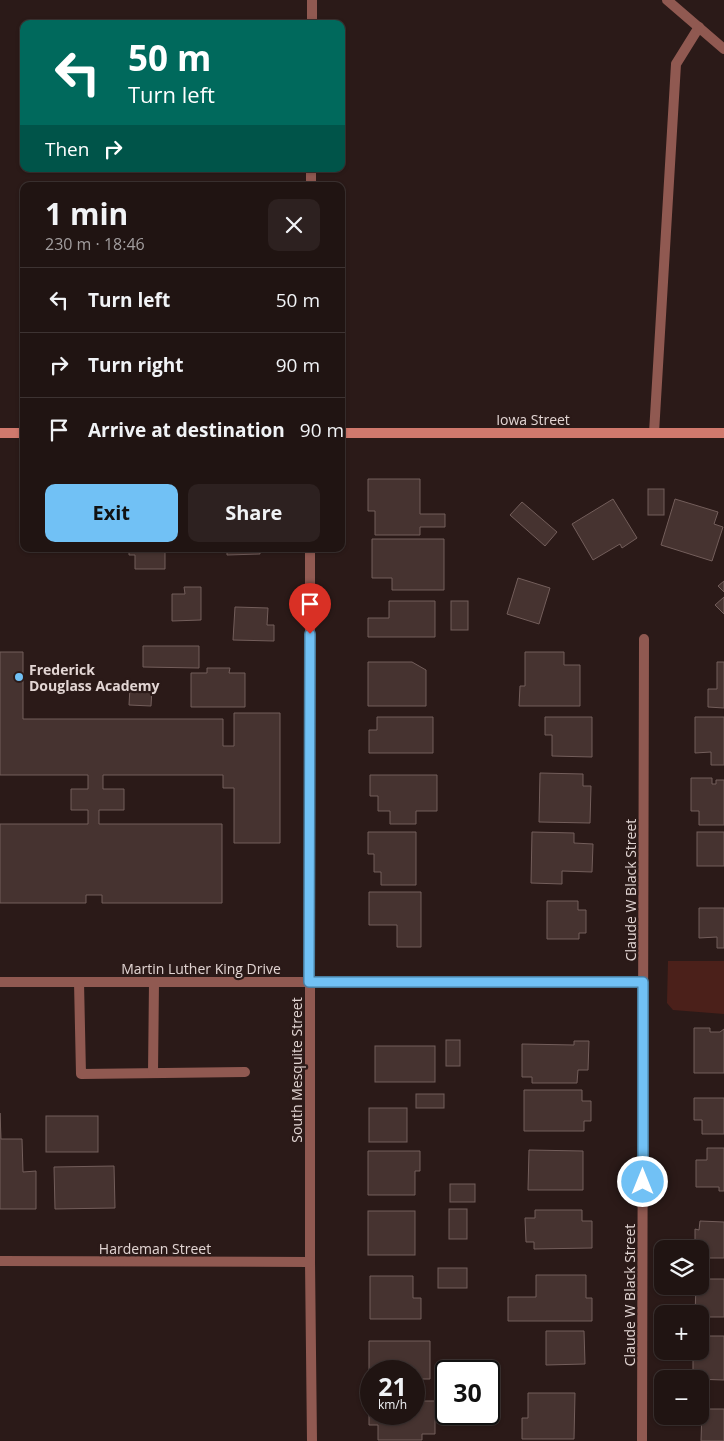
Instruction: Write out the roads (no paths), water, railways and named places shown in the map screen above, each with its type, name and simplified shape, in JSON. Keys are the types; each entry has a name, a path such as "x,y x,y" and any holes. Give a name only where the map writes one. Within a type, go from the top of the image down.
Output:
{"main road":[{"path":"0,433 20,433"},
{"name":"Iowa Street","path":"345,433 724,433"}],"street":[{"path":"312,0 312,20"},
{"path":"667,0 724,48"},
{"path":"654,433 676,64 699,28"},
{"name":"South Mesquite Street","path":"310,552 309,982 312,1441"},
{"name":"Claude W Black Street","path":"642,1441 644,639"},
{"name":"Martin Luther King Drive","path":"0,982 643,982"},
{"path":"80,982 81,1074 245,1072"},
{"path":"154,982 154,1073"},
{"name":"Hardeman Street","path":"0,1261 310,1262"}],"place":[{"name":"Frederick Douglass Academy","path":"19,677"}]}
